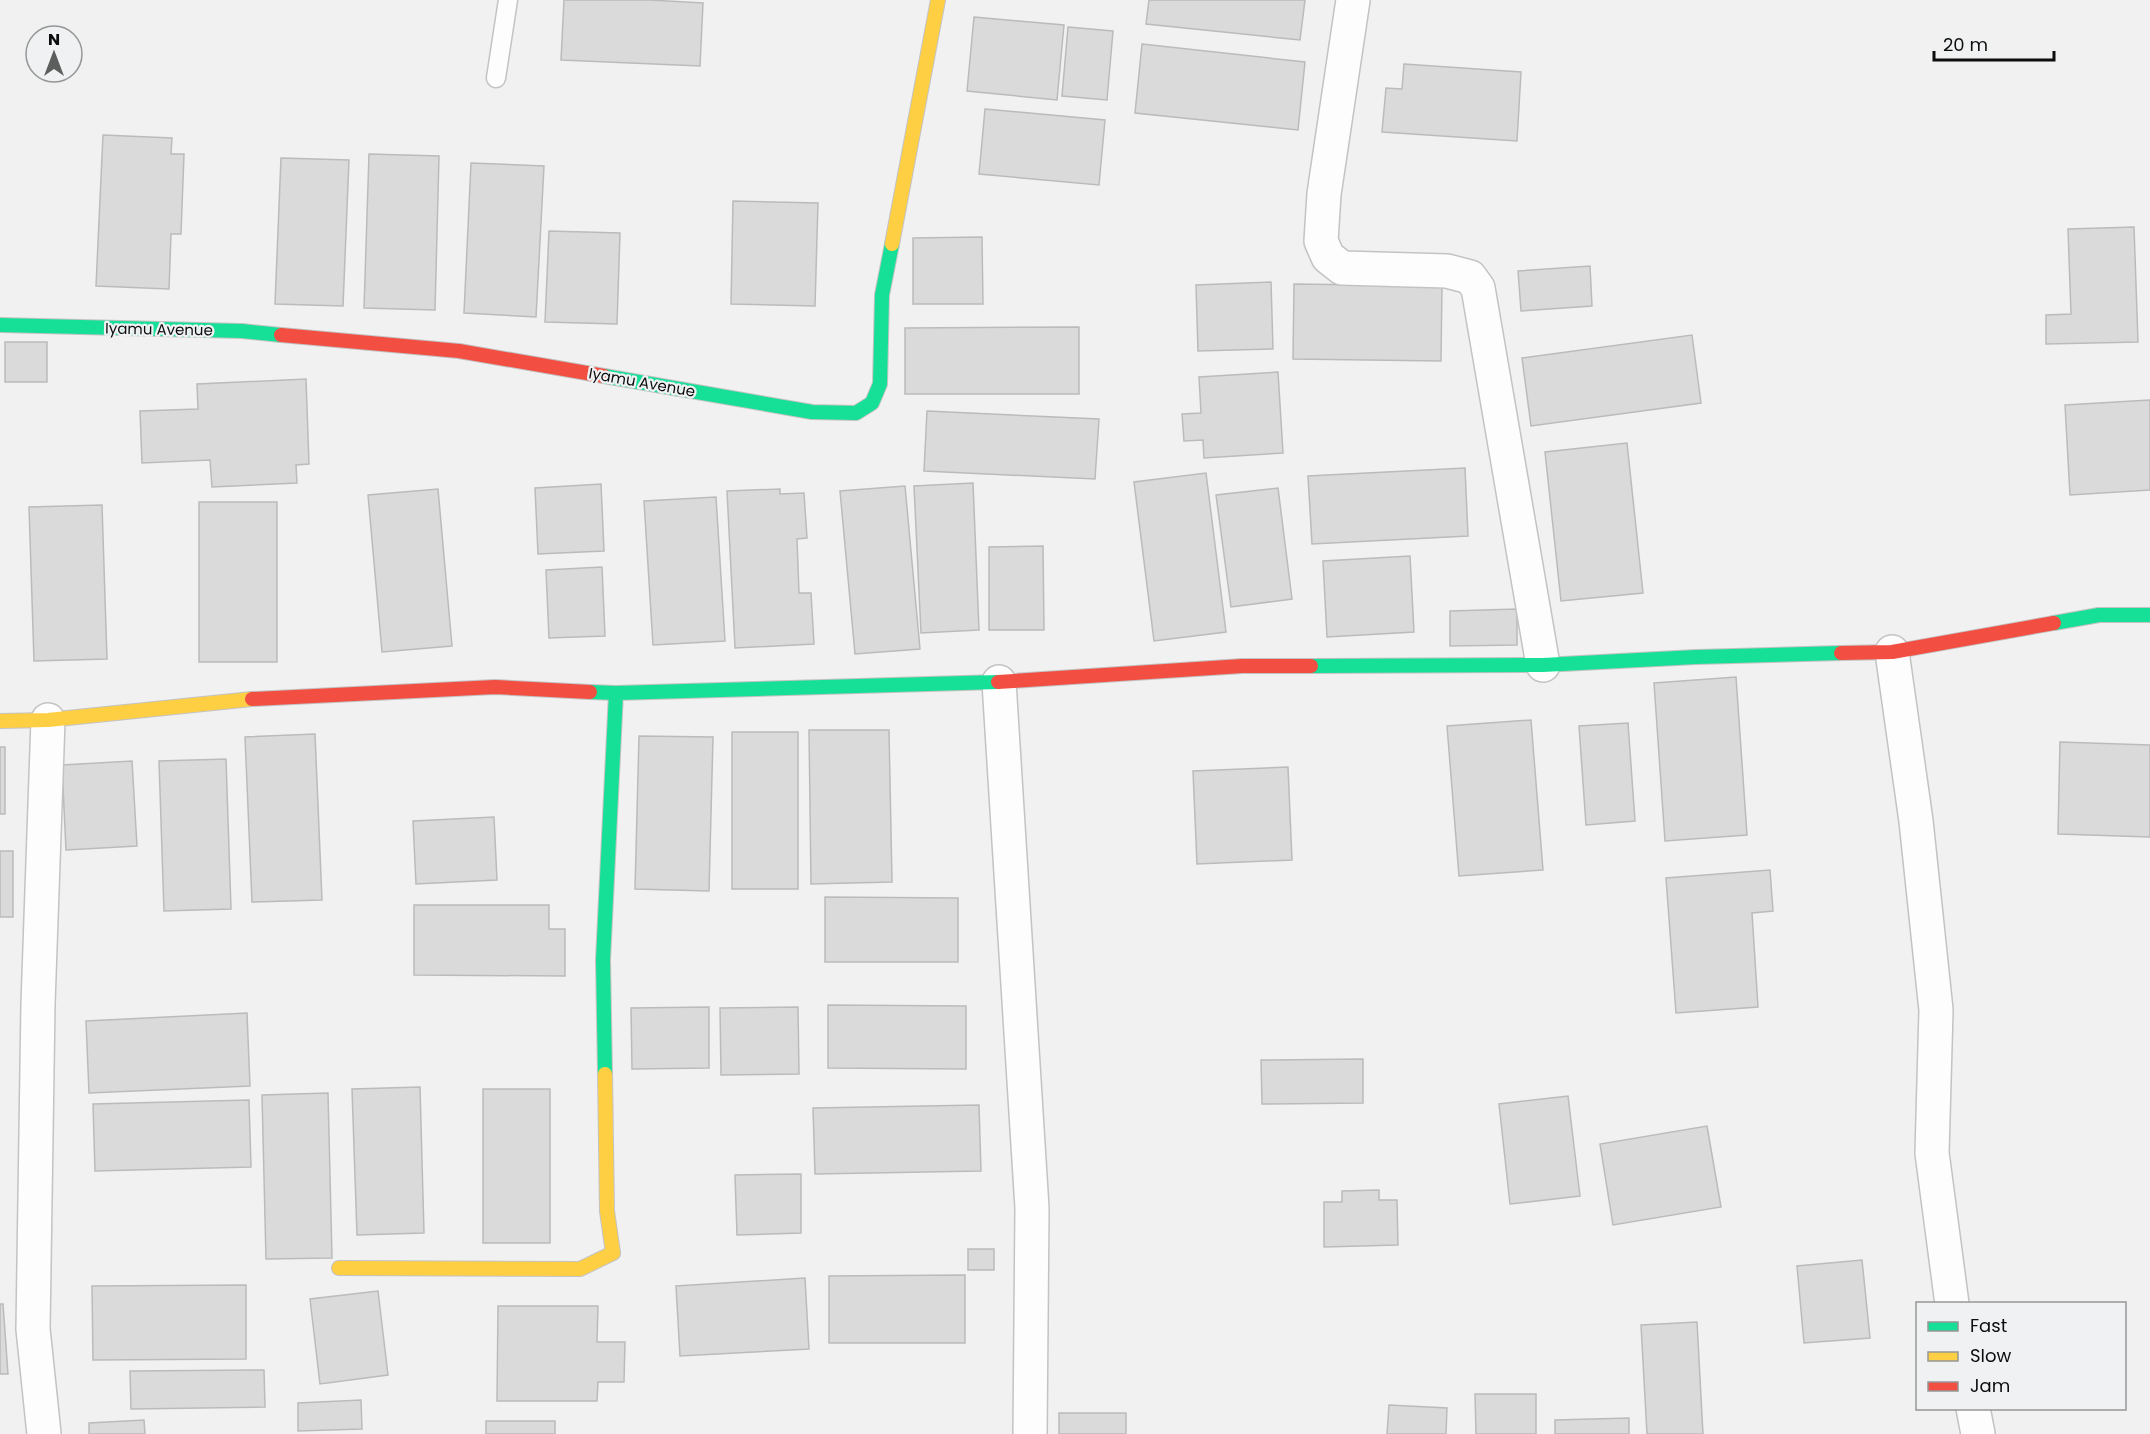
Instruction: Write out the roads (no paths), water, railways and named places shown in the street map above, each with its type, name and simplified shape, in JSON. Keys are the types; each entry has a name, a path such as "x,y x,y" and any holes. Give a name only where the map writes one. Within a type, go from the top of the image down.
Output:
{"street":[{"name":"Iyamu Avenue","path":"0,325 242,332 459,351 812,412 856,413 872,403 880,384 882,295 938,0"},
{"path":"1353,0 1324,194 1321,241 1328,257 1342,268 1447,271 1470,277 1478,288 1543,665"},
{"path":"0,721 48,720 236,700 495,687 616,693 999,682 1242,666 1543,665 1695,657 1892,651 2099,615 2150,615"},
{"path":"1892,651 1916,822 1936,1010 1932,1153 1952,1302"},
{"path":"999,682 1032,1208 1030,1434"},
{"path":"339,1268 580,1269 614,1253 607,1211 603,960 616,693"},
{"path":"44,1434 33,1329 38,1004 48,720"},
{"path":"1973,1410 1978,1434"}],"lane":[{"path":"496,78 508,0"}]}
